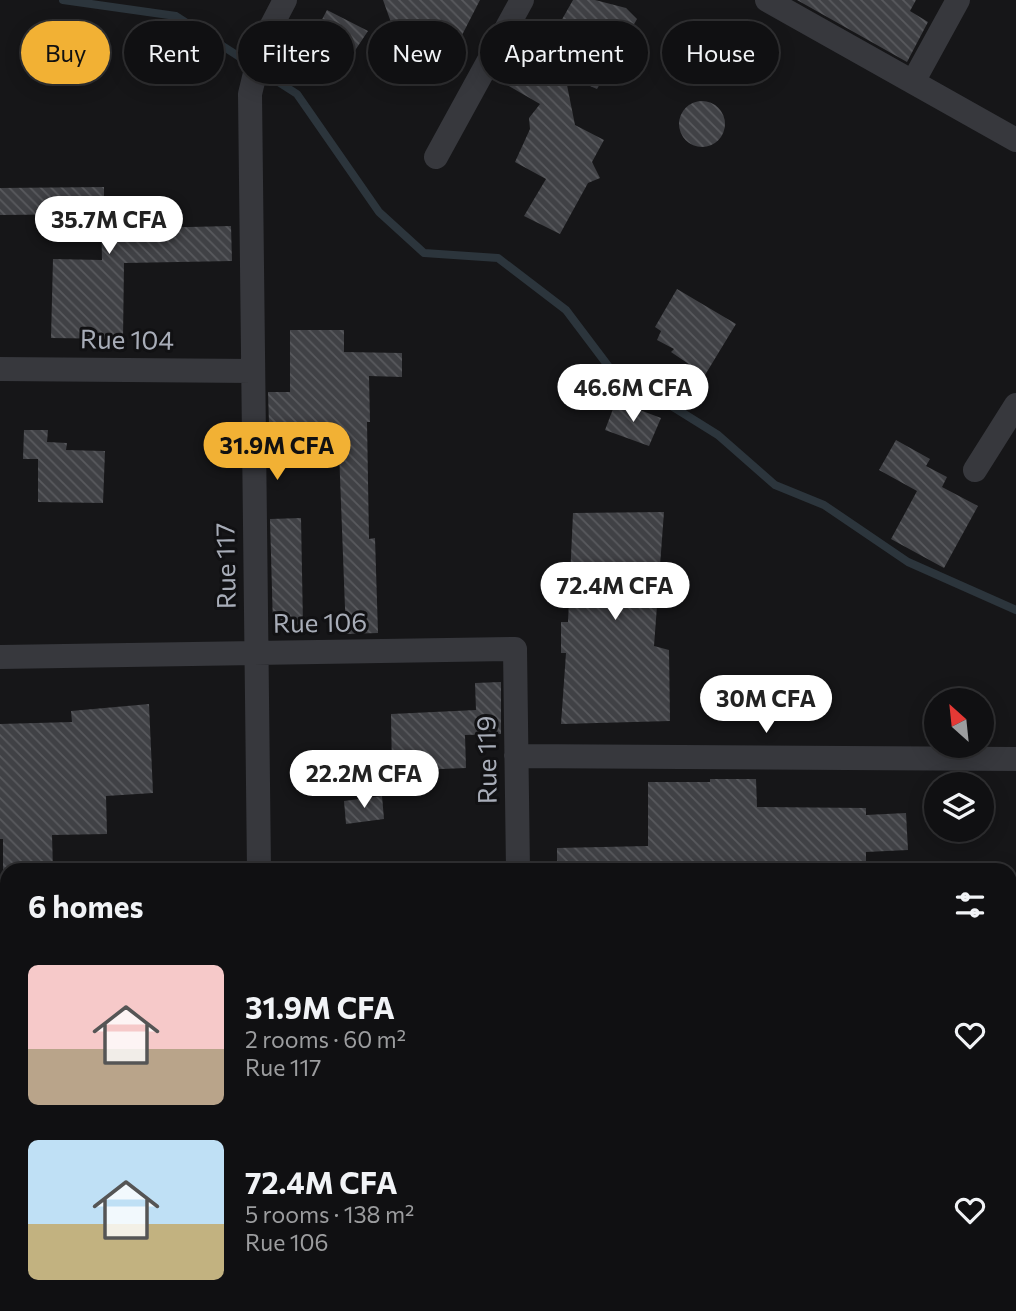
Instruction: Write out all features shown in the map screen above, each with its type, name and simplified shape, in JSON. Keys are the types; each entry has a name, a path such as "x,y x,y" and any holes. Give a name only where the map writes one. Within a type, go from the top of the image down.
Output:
{"street":[{"name":"Rue 117","path":"259,863 250,94 262,44 285,0"},
{"path":"436,157 522,0"},
{"path":"767,0 1016,140"},
{"path":"913,82 958,0"},
{"name":"Rue 104","path":"0,369 253,371"},
{"path":"975,470 1016,405"},
{"name":"Rue 106","path":"0,657 514,649"},
{"name":"Rue 119","path":"514,649 518,863"},
{"path":"516,756 1016,759"}],"building":[{"path":"383,0 480,0 466,27 466,21 390,21"},
{"path":"573,0 595,0 626,8 637,19 636,21 561,21"},
{"path":"797,0 916,0 910,11 928,22 907,62"},
{"path":"327,10 348,21 321,21"},
{"path":"354,24 368,31 354,52"},
{"path":"505,84 567,84 575,125 604,140 592,162 600,178 588,183 560,234 524,216 546,179 515,162 530,129 529,118 540,104"},
{"path":"586,84 600,84 597,89"},
{"path":"702,101 718,108 725,124 718,140 702,147 686,140 679,124 686,108"},
{"path":"104,187 104,204 148,204 147,228 231,226 232,261 124,263 123,339 51,338 53,259 102,260 101,214 0,215 0,188"},
{"path":"677,289 736,324 705,375 671,352 674,349 657,340 661,331 655,327"},
{"path":"290,330 344,330 344,352 402,353 402,377 369,376 369,539 375,538 378,633 346,634 338,425 269,424 268,392 290,392"},
{"path":"616,401 661,418 649,446 605,430"},
{"path":"24,430 48,430 47,442 67,443 66,450 105,451 103,503 38,502 38,459 23,459"},
{"path":"896,440 930,459 926,466 947,477 942,487 978,506 944,568 891,539 917,491 879,470"},
{"path":"664,512 654,646 669,650 670,721 561,724 566,653 561,653 561,622 568,622 573,513"},
{"path":"301,518 303,625 273,626 270,519"},
{"path":"501,682 501,734 465,735 466,768 392,771 391,714 476,710 475,683"},
{"path":"149,704 153,793 106,796 107,834 52,835 53,863 3,863 3,839 0,839 0,724 72,722 71,711"},
{"path":"710,779 756,779 757,807 866,808 866,815 906,813 908,850 866,852 866,863 557,863 557,848 648,846 648,782 710,782"},
{"path":"382,796 384,819 346,824 344,801"}],"waterway":[{"path":"63,0 176,16 297,94 379,212 424,253 498,258 566,310 609,367 718,435 775,485 824,505 908,562 1016,610"}]}
